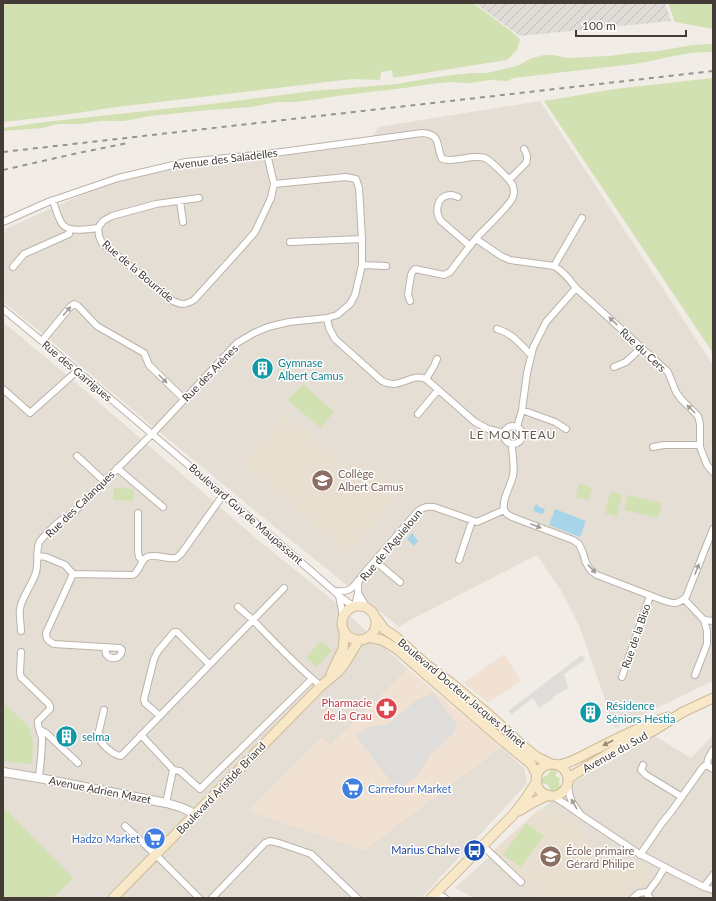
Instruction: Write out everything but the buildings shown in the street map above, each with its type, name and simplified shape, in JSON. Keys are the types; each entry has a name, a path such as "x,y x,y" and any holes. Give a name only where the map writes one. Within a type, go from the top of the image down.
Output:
{"main road":[{"path":"354,606 366,606 372,610 376,619 376,628 364,639 350,638 342,626 345,612 354,606"},
{"name":"Boulevard Docteur Jacques Minet","path":"376,619 384,629 396,637 450,682 523,746 537,757 555,765"},
{"name":"Boulevard Aristide Briand","path":"330,678 343,649 344,630"},
{"name":"Boulevard Docteur Jacques Minet","path":"364,639 382,640 397,649 531,764 535,770 537,779"},
{"name":"Boulevard Aristide Briand","path":"113,898 321,686 339,671 364,639"},
{"name":"Avenue du Sud","path":"568,781 575,774 616,749 652,731 683,712 713,698"},
{"name":"Avenue du Sud","path":"555,765 569,763 630,732 661,719 683,712"},
{"path":"434,896 513,815 526,798 537,779 538,773 543,767 555,765 566,771 568,781 562,792 557,795 550,795 540,790 537,779"},
{"path":"513,815 532,803 550,795"}],"street":[{"name":"Avenue des Saladelles","path":"3,222 53,200 118,178 186,162 267,154 422,133 431,134 435,137 438,141 442,159 482,158 492,163 509,180"},
{"path":"410,301 408,294 411,275 415,269 444,274 450,272 476,238 512,200 514,187 512,182 509,180 526,163 527,155 524,149"},
{"name":"Rue de la Bourride","path":"70,229 81,230 98,228 99,236 102,242 173,302 187,304 194,300 255,232 271,198 274,184 267,154"},
{"name":"Rue des Arènes","path":"152,434 237,343 268,327 289,322 327,318 337,315 350,304 355,295 362,265 359,188 356,179 346,177 274,184"},
{"path":"458,197 450,195 444,197 438,203 438,216 441,221 470,246"},
{"path":"98,228 103,221 112,216 156,204 199,198"},
{"path":"13,267 24,254 69,234 70,229 62,224 57,215 53,200"},
{"path":"180,201 183,222"},
{"path":"476,238 501,256 510,260 554,266 582,218"},
{"path":"290,242 362,239"},
{"path":"362,265 386,266"},
{"name":"Rue du Cers","path":"554,266 563,272 576,288 668,372 680,399 698,416 700,424 700,445 707,465 713,472"},
{"path":"517,427 522,410 531,355 539,336 546,322 554,311 576,288"},
{"path":"42,341 74,304 78,306 97,326 144,353 149,365 184,400"},
{"name":"Rue des Garrigues","path":"3,309 78,370 152,434"},
{"path":"327,318 329,328 335,339 382,381 387,384 395,385 417,377 422,377 475,422 488,429 504,433"},
{"path":"497,329 505,331 513,337 531,355"},
{"path":"614,367 626,362 641,348"},
{"path":"426,379 437,359"},
{"path":"3,389 30,413 78,370"},
{"path":"418,414 438,390"},
{"path":"522,410 555,422 566,429"},
{"path":"512,426 517,427 521,432 522,438 518,443 512,444 507,442 504,435 506,430 512,426"},
{"name":"Rue des Calanques","path":"21,631 20,606 32,584 36,572 40,541 60,520 73,513 152,434"},
{"name":"Boulevard Guy de Maupassant","path":"152,434 336,594"},
{"path":"512,444 514,468 513,476 503,505 504,510 512,517 570,539 579,544 586,563 591,571 597,574 650,596 672,603 680,602 686,597 711,540 713,529"},
{"path":"653,447 664,445 700,445"},
{"path":"77,456 104,481"},
{"name":"Rue des Calanques","path":"117,468 163,507"},
{"path":"38,556 46,557 65,565 73,574 134,575 137,573 143,560 146,558 151,556 175,558 181,554 223,495"},
{"name":"Rue de l'Aguieloun","path":"354,606 360,580 423,507 434,507 472,521"},
{"path":"459,560 472,521 477,522 504,510"},
{"path":"138,513 138,552 139,557 143,560"},
{"path":"375,561 400,582"},
{"path":"73,574 46,633 46,638 49,642 54,644 105,647"},
{"path":"336,594 354,587 360,580"},
{"path":"104,710 98,739 115,755 121,756 284,588"},
{"name":"Rue de l'Aguieloun","path":"358,593 366,606"},
{"path":"336,594 354,606"},
{"path":"336,594 343,616"},
{"name":"Rue de la Biso","path":"622,677 650,596"},
{"path":"684,599 704,620 710,645 695,675"},
{"path":"238,607 321,686"},
{"path":"704,620 713,621"},
{"path":"160,716 145,703 144,699 154,658 174,632 177,632 210,664"},
{"path":"21,652 21,677 49,704 50,707 50,709 38,721 37,724 40,730 42,744 39,778"},
{"path":"141,735 173,770 180,771 200,789 312,679"},
{"path":"40,730 78,763"},
{"path":"640,854 662,822 672,812 703,767 707,765 708,759 713,750"},
{"path":"643,765 641,770 646,775 682,797"},
{"path":"707,765 713,769"},
{"path":"166,802 173,770"},
{"name":"Avenue Adrien Mazet","path":"3,772 166,802 184,807 195,815"},
{"path":"568,781 569,794 572,803 581,815"},
{"path":"550,795 640,854 704,887 713,890"},
{"path":"125,826 199,898"},
{"path":"212,898 265,843 270,841 279,842 311,854 357,898"},
{"path":"483,846 521,882"},
{"path":"633,898 639,893 649,895 665,867"},
{"path":"704,887 713,874"},
{"path":"434,896 446,898"}],"shaded area":[{"path":"475,3 665,3 671,21 520,36"},
{"path":"540,101 713,365 713,681 615,728 579,625 562,592 537,555 399,627 292,541 3,302 3,230 86,193 138,177 176,169 369,145 378,127"},
{"path":"3,322 74,381 258,540 329,597 408,669 331,746 321,738 249,811 364,850 501,747 524,768 527,782 524,787 421,898 3,898"},
{"name":"Collège Albert Camus","path":"286,415 350,468 358,460 399,492 349,555 243,463"},
{"path":"504,654 521,681 488,703 464,683"},
{"path":"582,655 585,660 564,674 568,688 539,708 533,698 512,714 508,711"},
{"name":"Carrefour Market","path":"408,669 501,747 364,850 249,811 321,738 332,746"},
{"path":"433,693 457,724 453,734 430,755 423,768 414,778 398,791 356,736 368,727 386,725 416,700"},
{"path":"713,735 713,898 475,898 455,888 542,809 576,781 655,736 691,758"},
{"name":"École primaire Gérard Philipe","path":"538,810 543,810 574,822 580,827 590,845 598,853 610,860 635,861 643,865 651,873 651,879 648,884 642,888 631,886 629,890 637,898 539,898 492,852"}],"green space":[{"path":"3,3 473,3 520,39 517,50 507,60 393,78 392,70 381,72 380,80 352,79 3,122"},
{"path":"668,3 713,3 713,29 675,22"},
{"path":"713,44 713,52 683,54 634,64 513,78 508,81 490,80 470,83 450,82 295,102 277,102 252,107 150,116 124,121 57,124 43,128 3,131 3,128 44,122 211,104 313,91 398,84 452,75 487,73 517,66 532,58 544,55 567,58 609,56 659,51 692,45"},
{"path":"713,78 713,353 544,101 615,89"},
{"path":"303,384 334,412 320,428 288,400"},
{"path":"579,484 592,488 589,500 576,497"},
{"path":"114,488 134,489 133,501 113,500"},
{"path":"611,492 622,496 616,516 605,513"},
{"path":"628,495 662,503 658,518 624,510"},
{"path":"321,641 332,650 317,667 306,657"},
{"path":"3,702 29,727 33,744 32,764 3,761"},
{"path":"551,769 556,770 557,773 555,776 560,778 559,786 561,787 555,791 550,790 548,785 542,783 542,778 548,775"},
{"path":"3,807 73,878 53,898 3,898"},
{"path":"526,823 544,836 521,867 503,855"}],"water":[{"path":"536,504 538,505 537,506 545,509 543,514 533,511"},
{"path":"555,509 586,521 580,537 549,525"},
{"path":"412,533 418,541 414,546 407,539"}],"railway":[{"path":"3,152 713,71"},
{"path":"3,170 128,143"}],"place":[{"name":"Gymnase Albert Camus","path":"263,369"},
{"name":"Collège Albert Camus","path":"323,480"},
{"name":"Pharmacie de la Crau","path":"387,709"},
{"name":"Résidence Séniors Hestia","path":"591,712"},
{"name":"selma","path":"67,737"},
{"name":"Carrefour Market","path":"352,789"},
{"name":"Hadzo Market","path":"155,839"},
{"name":"Marius Chalve","path":"475,850"},
{"name":"École primaire Gérard Philipe","path":"551,857"}],"district":[{"name":"LE MONTEAU","path":"513,435"}]}
